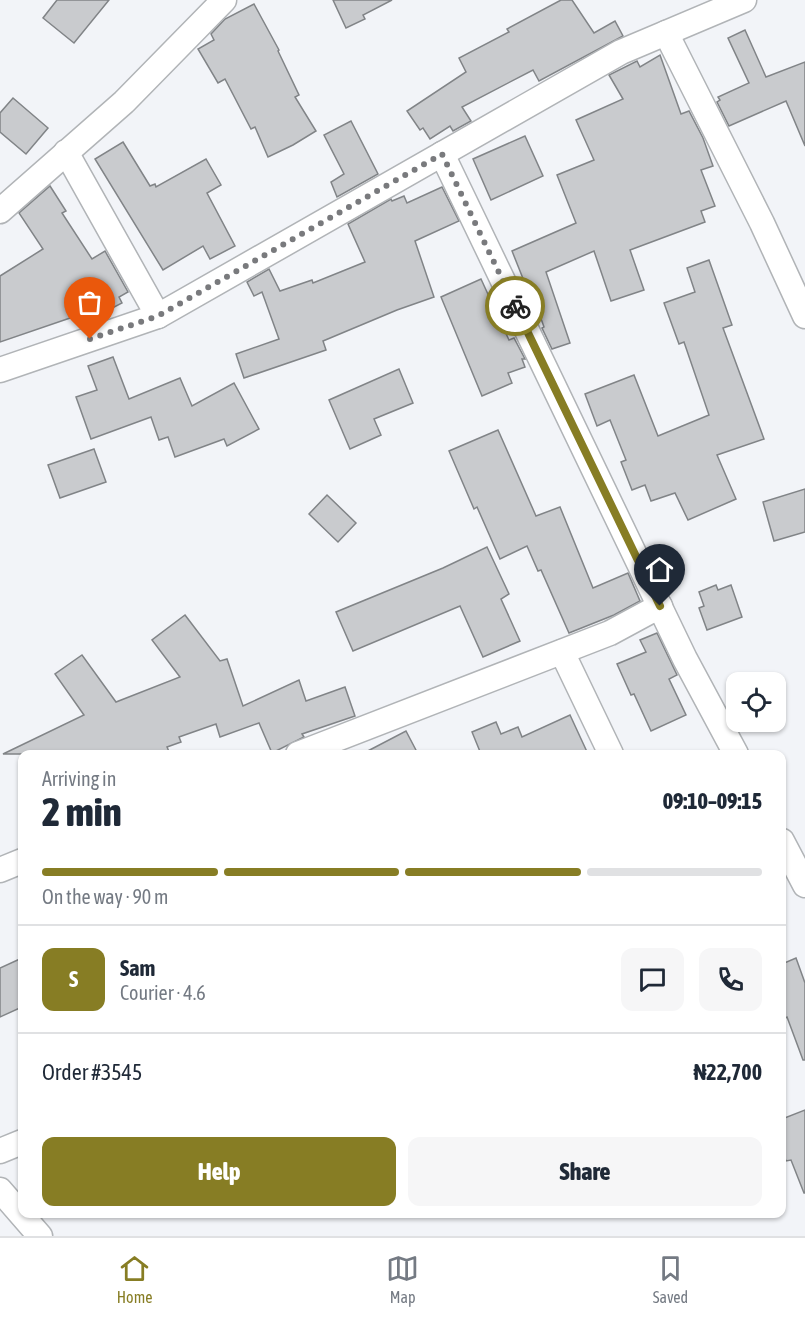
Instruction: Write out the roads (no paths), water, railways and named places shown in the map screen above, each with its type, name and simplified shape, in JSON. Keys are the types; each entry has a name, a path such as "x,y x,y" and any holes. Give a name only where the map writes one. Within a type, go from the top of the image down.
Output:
{"street":[{"path":"0,211 124,102 224,0"},
{"path":"0,370 158,316 621,52 744,0"},
{"path":"666,33 762,223 805,316"},
{"path":"66,152 158,316"},
{"path":"442,154 685,659 734,750"},
{"path":"308,750 610,633 660,606"},
{"path":"562,652 610,750"},
{"path":"786,849 805,885"},
{"path":"0,870 18,863"},
{"path":"0,1151 18,1144"},
{"path":"0,1190 18,1211"},
{"path":"24,1218 40,1236"}]}
